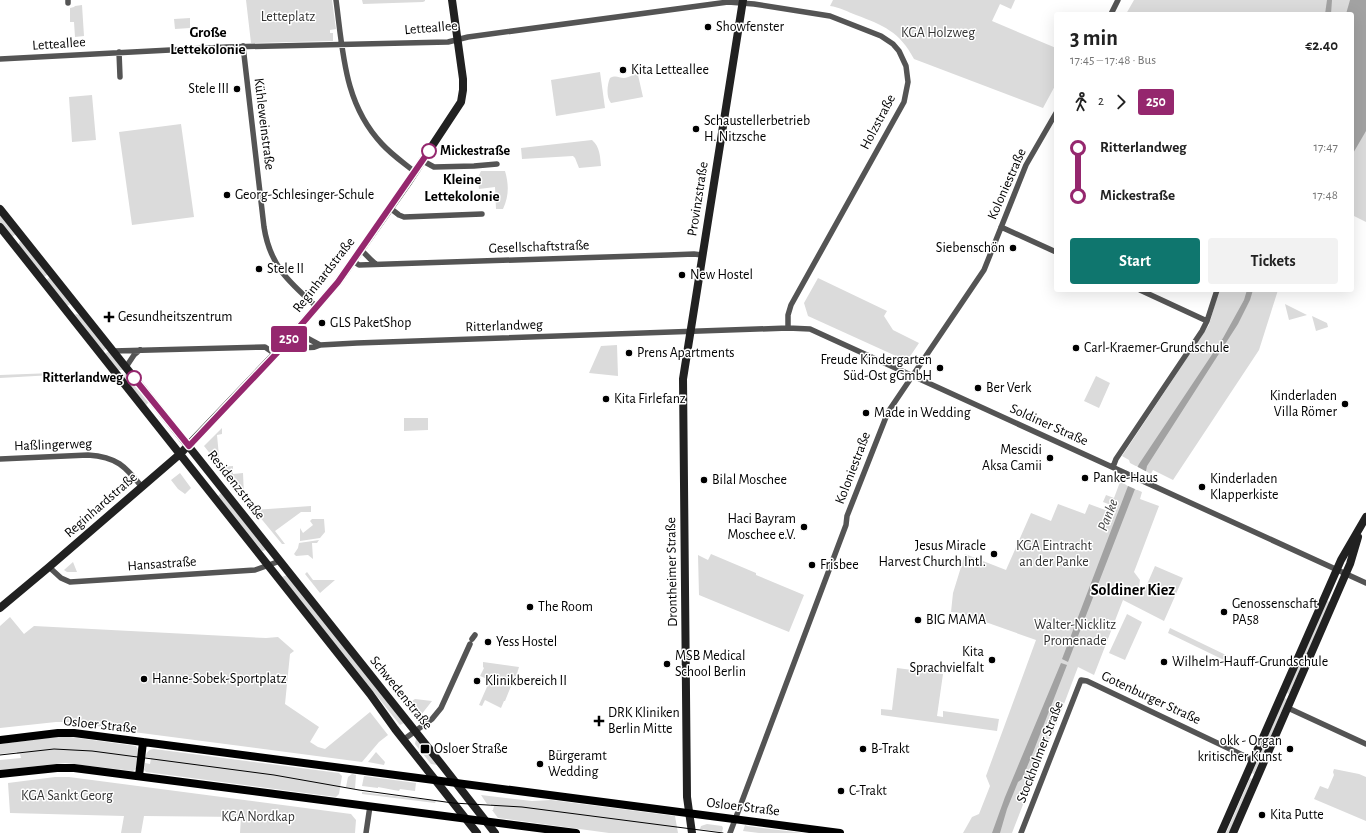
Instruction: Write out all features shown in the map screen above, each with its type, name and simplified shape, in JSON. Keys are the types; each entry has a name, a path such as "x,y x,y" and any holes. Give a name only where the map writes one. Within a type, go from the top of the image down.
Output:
{"main road":[{"name":"Reginhardstraße","path":"0,608 189,446 276,354 338,282 423,161 461,102 464,90 452,0"},
{"name":"Provinzstraße","path":"690,332 742,1"},
{"name":"Residenzstraße","path":"0,209 332,626"},
{"name":"Residenzstraße","path":"0,227 323,634"},
{"name":"Drontheimer Straße","path":"690,332 682,390 687,797 692,833"},
{"path":"1221,833 1337,569 1366,517"},
{"path":"1233,833 1350,564 1361,527"},
{"path":"1327,593 1336,597"},
{"name":"Schwedenstraße","path":"332,626 495,833"},
{"name":"Schwedenstraße","path":"323,634 370,694 403,740 477,833"},
{"name":"Osloer Straße","path":"0,740 66,732 840,833"},
{"path":"139,776 144,742"},
{"path":"0,774 63,767 576,833"}],"street":[{"path":"336,0 348,84 358,110 365,123 387,149 415,172"},
{"path":"1112,12 1118,0"},
{"name":"Letteallee","path":"0,60 243,46 448,42 457,39 742,1"},
{"name":"Holzstraße","path":"742,1 830,16 881,36 893,44 899,51 908,73 908,88 904,102 791,305 788,315 788,328"},
{"name":"Kühleweinstraße","path":"243,46 268,244 278,268 283,275 317,307"},
{"path":"119,52 120,77"},
{"name":"Koloniestraße","path":"730,833 846,525 847,516 888,412 984,270 1027,163 1054,116"},
{"path":"423,161 434,167 497,164"},
{"path":"390,208 404,217 482,214"},
{"path":"1001,227 1054,251"},
{"path":"361,250 371,261 376,264"},
{"name":"Gesellschaftstraße","path":"353,261 359,265 694,254 702,255"},
{"path":"1144,292 1207,321"},
{"path":"1113,467 1116,459 1207,321 1216,292"},
{"path":"298,328 307,338 320,345"},
{"name":"Soldiner Straße","path":"690,332 788,328 810,329 1366,582"},
{"name":"Ritterlandweg","path":"288,339 306,348 314,348 320,345 690,332"},
{"path":"113,351 264,347 276,354"},
{"path":"126,367 134,355 140,350"},
{"name":"Haßlingerweg","path":"0,459 88,455 101,456 122,464 142,487"},
{"name":"Hansastraße","path":"49,567 61,578 70,582 255,570 280,561"},
{"path":"403,740 432,719 441,708 472,639"},
{"name":"Gotenburger Straße","path":"1081,680 1087,681 1254,760"},
{"name":"Stockholmer Straße","path":"1021,833 1081,680"},
{"path":"1288,708 1366,744"},
{"path":"366,833 370,806"}],"green space":[{"name":"Letteplatz","path":"246,0 332,0 336,29 330,30 330,33 333,33 333,41 251,43"},
{"path":"362,0 425,0 425,1 363,4"},
{"name":"KGA Holzweg","path":"833,0 1015,0 1011,9 1000,4 992,21 1054,47 1054,88 1043,108 914,59 903,42 883,26 840,8 830,6"},
{"path":"1134,0 1366,0 1366,222 1354,216 1354,12 1127,12"},
{"path":"82,5 84,36 75,37 74,22 70,22 70,8"},
{"path":"190,18 190,28 175,29 174,19"},
{"path":"600,72 605,108 556,116 551,80"},
{"path":"634,74 638,75 643,97 611,103 608,98 608,84 610,78 626,78"},
{"path":"92,95 96,140 72,142 69,97"},
{"path":"181,124 194,217 132,225 119,132"},
{"path":"592,140 598,149 601,166 579,168 573,156 522,159 521,148"},
{"path":"481,171 505,171 508,190 503,209 496,209 495,187 479,189 478,177"},
{"path":"0,214 16,234 12,237 0,222"},
{"path":"20,241 48,274 44,277 18,245"},
{"path":"50,277 70,304 67,306 46,280"},
{"path":"818,278 887,311 884,316 893,330 919,343 907,361 808,316 804,303"},
{"path":"1218,292 1277,292 1259,350 1173,480 1153,470 1151,474 1130,463 1129,460 1122,456 1209,325"},
{"path":"1285,304 1307,315 1289,320"},
{"path":"75,315 80,315 107,348 103,351"},
{"path":"1312,316 1327,323 1328,327 1316,331"},
{"path":"617,345 618,376 589,373 601,346"},
{"path":"109,351 124,370 118,370 105,354"},
{"path":"53,373 53,375 0,378 0,375"},
{"path":"121,374 127,374 149,402 146,405"},
{"path":"1096,376 1110,383 1099,408 1084,401"},
{"path":"404,418 428,418 428,430 404,431"},
{"path":"222,428 222,434 217,435 220,466 204,446"},
{"path":"233,466 233,474 243,473 244,496 221,467"},
{"path":"180,473 191,488 185,494 178,489 171,480"},
{"path":"1120,482 1142,492 1140,499 1159,506 1134,572 1140,580 1139,587 1145,589 1155,566 1183,578 1164,621 1123,600 1094,675 1078,667 1012,833 963,833 972,817 979,814 990,786 986,776 1036,640 960,613 951,612 953,593 965,554 1006,570 1031,513 1051,521 1058,504 1085,514 1089,504 1108,511 1111,505 1103,502 1106,495 1114,498"},
{"path":"221,493 266,550 262,551 218,496"},
{"path":"311,506 311,512 301,512 275,531 285,544 282,544 254,510"},
{"path":"312,519 324,519 325,532 320,538 300,541 300,528 303,533 313,525 310,521"},
{"path":"319,540 317,543 312,543 313,559 308,555 296,556 294,554 299,543"},
{"path":"711,554 804,595 789,632 699,595 698,555 708,560"},
{"path":"73,562 77,572 67,572 64,570"},
{"path":"307,572 313,580 335,580 320,593 305,574"},
{"path":"287,575 404,723 400,725 282,577"},
{"path":"1327,601 1330,602 1289,694 1286,692"},
{"path":"1127,614 1142,622 1125,660 1109,653"},
{"name":"Hanne-Sobek-Sportplatz","path":"10,617 24,634 34,626 266,638 278,637 294,651 290,654 285,704 319,727 310,742 325,749 370,712 388,735 379,742 362,762 118,730 75,722 56,722 0,728 0,626"},
{"path":"1170,628 1228,656 1226,661 1168,633"},
{"path":"483,662 519,667 516,677 513,676 511,680 513,681 501,708 485,700 482,706 479,705 490,680 480,676 484,668"},
{"path":"897,668 943,674 937,716 943,717 943,711 999,719 997,731 881,715 881,709 892,710"},
{"path":"1284,698 1287,699 1254,774 1252,773"},
{"path":"415,699 432,701 421,715 417,715 416,713 419,710 412,701"},
{"path":"57,737 70,737 136,746 138,749 136,769 133,771 65,763 0,770 0,760 21,758 20,754 17,754 17,752 0,754 0,744"},
{"path":"416,739 438,765 431,764 415,744"},
{"path":"154,749 339,773 342,776 339,794 336,797 146,772 144,770 145,763 150,764 151,758 145,757 148,751"},
{"path":"376,752 385,762 384,765 368,762"},
{"path":"1334,769 1359,774 1366,777 1366,821 1314,799 1320,786 1328,789 1334,775"},
{"path":"352,774 356,775 355,789 346,787 348,777"},
{"path":"364,776 416,783 415,791 400,789 399,791 362,786"},
{"path":"55,777 69,777 351,814 356,820 355,833 240,833 241,817 144,816 141,833 121,833 124,816 10,813 8,783"},
{"path":"1250,778 1252,779 1229,833 1226,833"},
{"path":"362,792 436,801 435,803 362,794"},
{"path":"481,795 532,801 551,800 675,816 678,833 609,833 498,818 492,810 494,806 487,804"},
{"path":"707,824 722,826 722,832 700,829 701,826"},
{"path":"745,825 803,833 759,833 743,831"}],"shaded area":[{"path":"1327,0 1332,0 1331,12 1325,12"},
{"path":"1350,0 1366,0 1366,131 1354,152 1354,12 1347,12"},
{"path":"1246,292 1252,292 1238,324 1147,466 1146,471 1135,489 1068,662 1062,659 1128,486 1139,464 1223,338 1244,300"},
{"path":"1061,663 1067,665 1032,755 1022,779 1018,782 1007,809 1000,833 992,833 1005,797"}],"pier":[{"path":"1136,466 1147,472 1137,490 1126,485"}],"tram line":[{"path":"0,755 54,749 92,751 274,775 359,790 453,803 522,807 723,833"}],"bus line":[{"name":"250","path":"134,378 189,446 276,354 338,282 429,151"}],"place":[{"name":"Showfenster","path":"708,27"},
{"name":"Kita Letteallee","path":"623,70"},
{"name":"Stele III","path":"237,89"},
{"name":"Schaustellerbetrieb H. Nitzsche","path":"696,129"},
{"name":"Mickestraße","path":"429,151"},
{"name":"Georg-Schlesinger-Schule","path":"227,195"},
{"name":"Siebenschön","path":"1013,248"},
{"name":"Stele II","path":"259,269"},
{"name":"New Hostel","path":"682,275"},
{"name":"Gesundheitszentrum","path":"109,317"},
{"name":"GLS PaketShop","path":"322,323"},
{"name":"Carl-Kraemer-Grundschule","path":"1076,348"},
{"name":"Prens Apartments","path":"629,353"},
{"name":"Freude Kindergarten Süd-Ost gGmbH","path":"940,368"},
{"name":"Ritterlandweg","path":"134,378"},
{"name":"Ber Verk","path":"978,388"},
{"name":"Kita Firlefanz","path":"606,399"},
{"name":"Kinderladen Villa Römer","path":"1345,404"},
{"name":"Made in Wedding","path":"866,413"},
{"name":"Mescidi Aksa Camii","path":"1050,458"},
{"name":"Panke-Haus","path":"1085,478"},
{"name":"Bilal Moschee","path":"704,480"},
{"name":"Kinderladen Klapperkiste","path":"1202,487"},
{"name":"Haci Bayram Moschee e.V.","path":"804,527"},
{"name":"Jesus Miracle Harvest Church Intl.","path":"994,554"},
{"name":"Frisbee","path":"812,565"},
{"name":"The Room","path":"530,607"},
{"name":"Genossenschaft PA58","path":"1224,612"},
{"name":"BIG MAMA","path":"918,620"},
{"name":"Yess Hostel","path":"488,642"},
{"name":"Kita Sprachvielfalt","path":"992,660"},
{"name":"Wilhelm-Hauff-Grundschule","path":"1164,662"},
{"name":"MSB Medical School Berlin","path":"667,664"},
{"name":"Hanne-Sobek-Sportplatz","path":"144,679"},
{"name":"Klinikbereich II","path":"477,681"},
{"name":"DRK Kliniken Berlin Mitte","path":"599,721"},
{"name":"Osloer Straße","path":"425,749"},
{"name":"B-Trakt","path":"863,749"},
{"name":"okk - Organ kritischer Kunst","path":"1290,749"},
{"name":"Bürgeramt Wedding","path":"540,764"},
{"name":"C-Trakt","path":"841,791"},
{"name":"Kita Putte","path":"1262,815"}],"district":[{"name":"Große Lettekolonie","path":"208,40"},
{"name":"Kleine Lettekolonie","path":"462,188"},
{"name":"Soldiner Kiez","path":"1133,590"}],"water label":[{"name":"Panke","path":"1108,515"}],"park label":[{"name":"KGA Eintracht an der Panke","path":"1054,554"},
{"name":"Walter-Nicklitz Promenade","path":"1075,634"},
{"name":"KGA Sankt Georg","path":"67,796"},
{"name":"KGA Nordkap","path":"258,817"}]}
